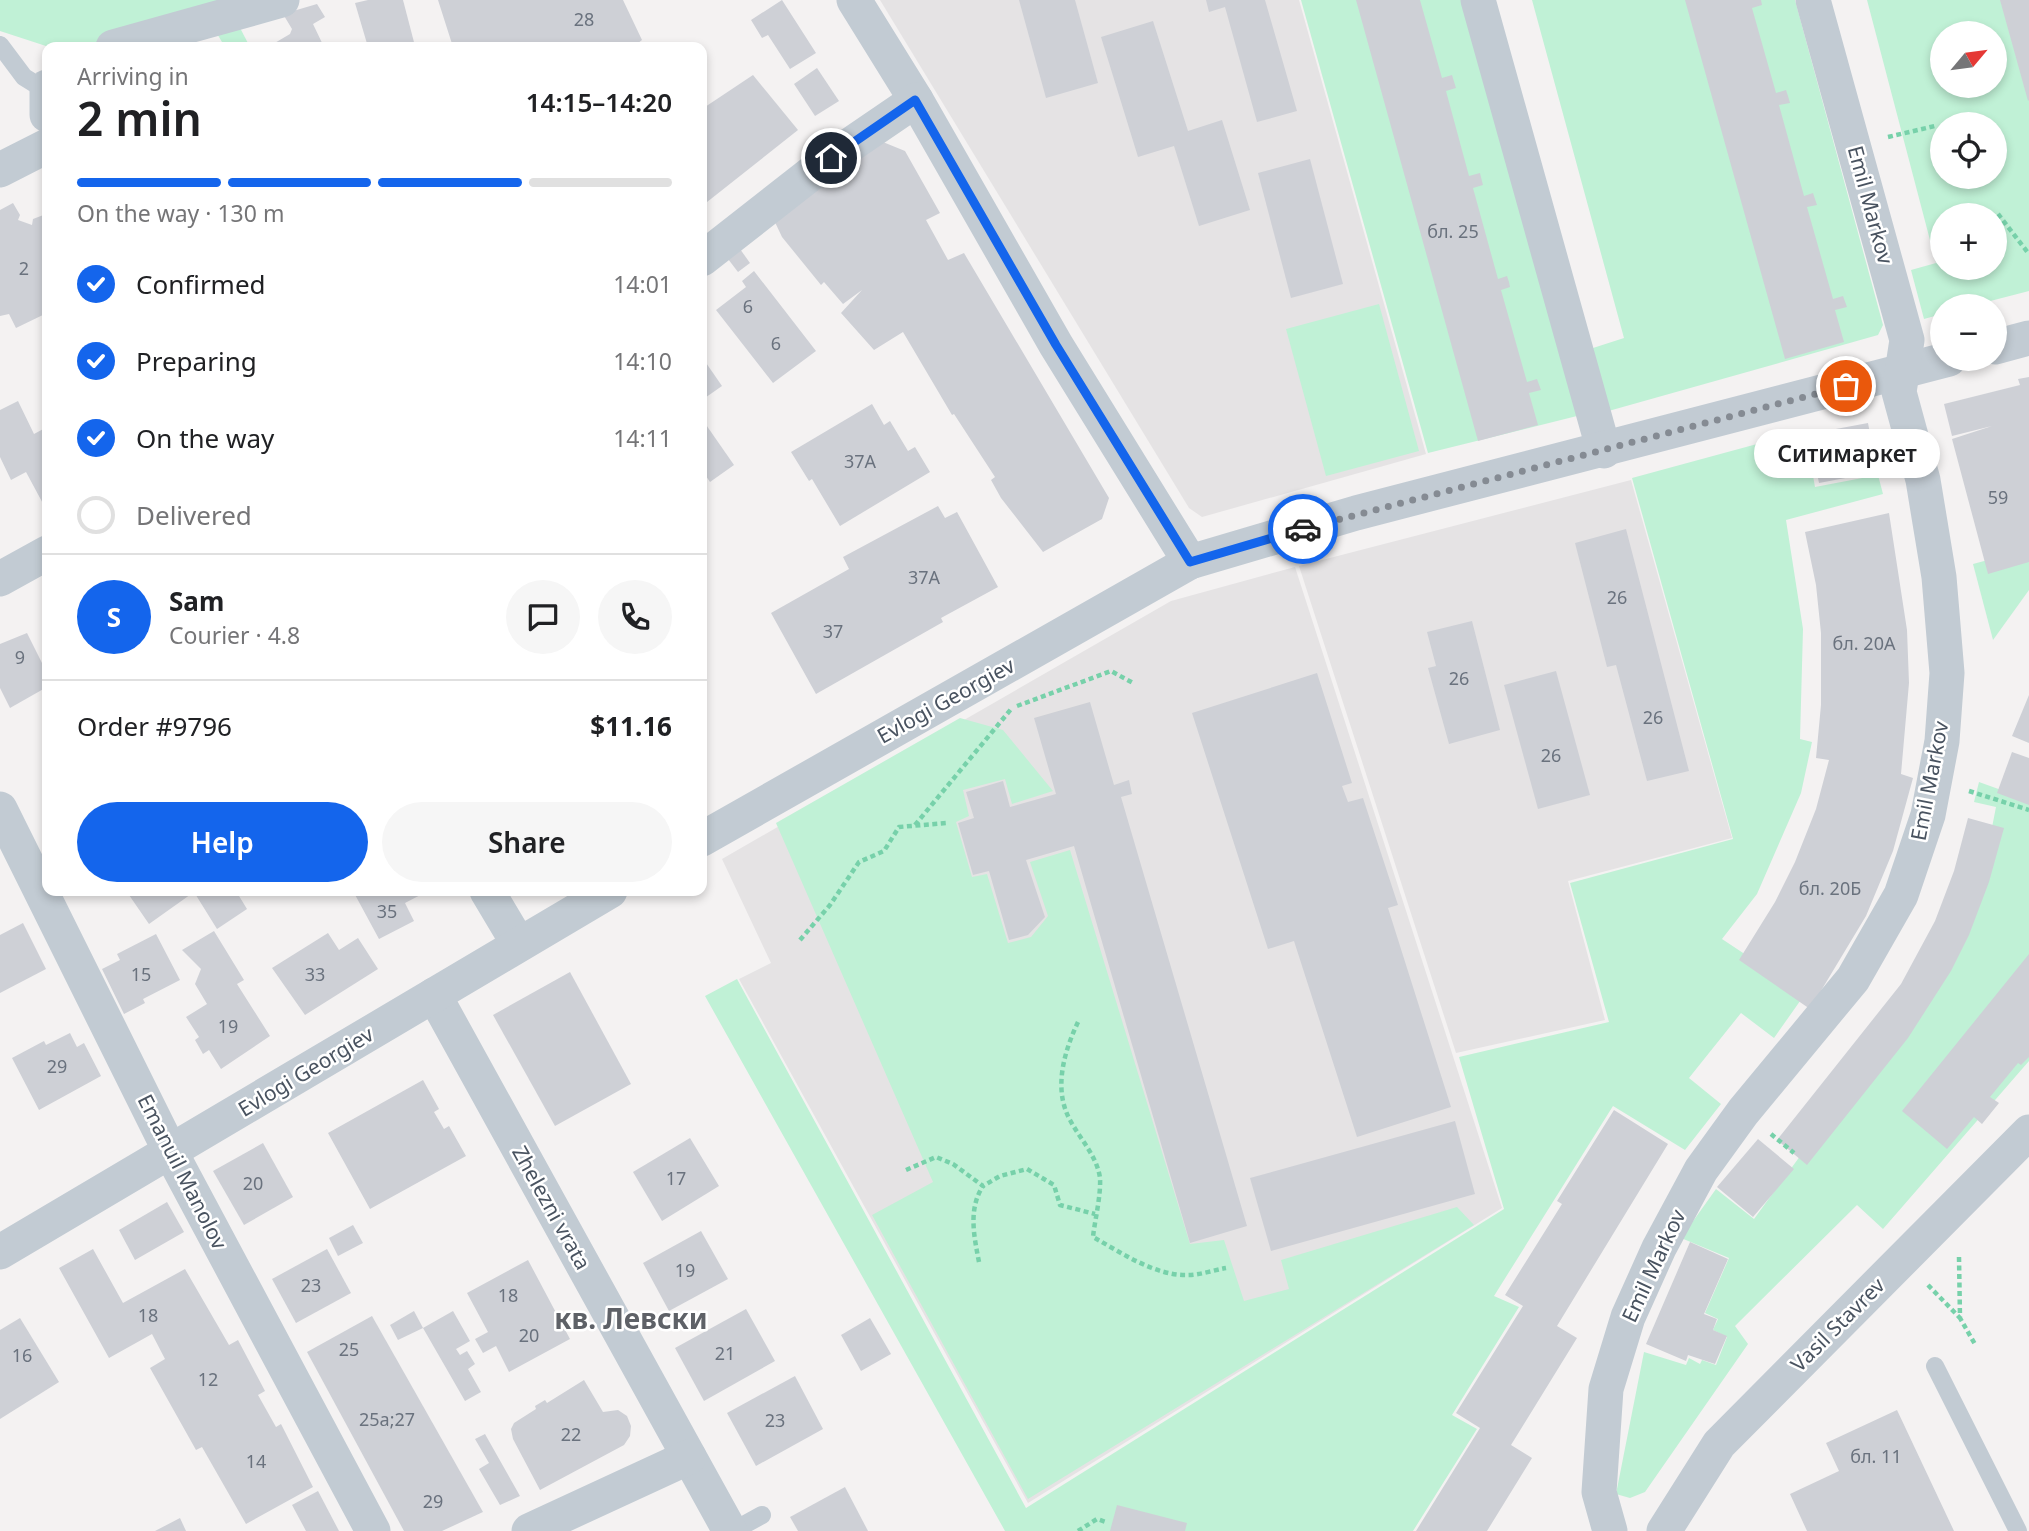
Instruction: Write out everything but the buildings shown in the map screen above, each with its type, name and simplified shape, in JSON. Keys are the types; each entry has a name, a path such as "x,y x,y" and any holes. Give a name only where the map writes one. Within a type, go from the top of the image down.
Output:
{"street":[{"path":"131,42 282,0"},
{"path":"854,0 915,100 1056,345 1190,562"},
{"path":"1478,0 1604,451"},
{"name":"Emil Markov","path":"1610,1531 1599,1492 1606,1389 1628,1317 1658,1248 1701,1170 1743,1112 1853,979 1901,895 1928,815 1942,741 1947,673 1939,577 1923,480 1899,392 1906,340 1813,0"},
{"path":"707,255 831,158 915,100"},
{"path":"0,170 42,149"},
{"path":"2007,344 2029,338"},
{"name":"Evlogi Georgiev","path":"707,836 1190,562 1356,513 1604,451 1930,364"},
{"path":"0,579 42,556"},
{"name":"Emanuil Manolov","path":"0,809 42,893"},
{"name":"Emanuil Manolov","path":"43,896 170,1151 373,1531"},
{"path":"490,896 518,943"},
{"name":"Evlogi Georgiev","path":"0,1252 601,896"},
{"name":"Zhelezni vrata","path":"433,995 732,1531"},
{"name":"Vasil Stavrev","path":"1664,1531 1719,1444 2029,1132"},
{"path":"529,1531 689,1458"}],"lane":[{"path":"0,45 24,77 42,93"},
{"path":"1935,1366 2018,1531"},
{"path":"732,1531 762,1514"}],"path":[{"path":"1854,147 1930,126"},
{"path":"2007,226 2029,254"},
{"path":"915,825 1013,707 1111,671 1133,683"},
{"path":"994,674 1013,707"},
{"path":"1935,781 2029,810"},
{"path":"800,940 831,905 859,862 884,851 899,827 946,823"},
{"path":"1078,1021 1066,1046 1061,1080 1062,1101 1070,1120 1090,1149 1100,1178 1093,1237 1135,1261 1173,1274 1191,1275 1226,1268"},
{"path":"906,1170 936,1157 953,1164 983,1186"},
{"path":"979,1262 973,1223 975,1197 983,1186 1000,1176 1027,1169 1054,1185 1060,1205 1096,1214"},
{"path":"1944,1218 1959,1243 1960,1318"},
{"path":"1902,1259 1960,1318 1976,1346"},
{"path":"1078,1531 1097,1519 1106,1522"}],"shaded area":[{"path":"880,0 1299,0 1426,454 1202,517 1189,508"},
{"path":"1631,480 1732,838 1568,881 1605,1020 1456,1053 1299,566"},
{"path":"1295,567 1502,1208 1028,1503 739,979 771,963 722,859 1171,601"}],"green space":[{"path":"0,0 282,0 131,42 42,42 42,45 0,31"},
{"path":"1301,0 1461,0 1577,416 1428,453"},
{"path":"1532,0 1795,0 1883,325 1878,335 1605,412 1593,348 1624,338"},
{"path":"1867,0 2029,0 2029,291 2007,297 2007,294 1930,294 1930,317 1924,319 1911,270 1930,265 1930,280 2007,280 2007,203 1930,203 1930,240"},
{"path":"239,26 247,42 222,42 216,32"},
{"path":"1379,304 1419,451 1326,476 1286,329"},
{"path":"1805,431 1815,487 1878,475 1883,494 1786,520 1803,629 1800,739 1812,742 1801,793 1757,894 1722,939 1805,994 1774,1038 1741,1013 1689,1078 1721,1104 1685,1150 1613,1106 1494,1296 1519,1307 1452,1415 1477,1429 1413,1531 1005,1531 705,996 737,979 1026,1508 1504,1209 1459,1057 1609,1022 1570,883 1733,839 1632,478"},
{"path":"2029,549 2029,590 1993,640 1973,564"},
{"path":"960,718 1003,730 1053,791 1012,804 1005,779 963,790 969,816 956,822 972,877 987,874 1008,943 1031,937 1048,916 1030,862 1070,850 1190,1244 1224,1240 1244,1301 1289,1289 1281,1260 1457,1207 1474,1225 1028,1499 872,1215 933,1182 776,823"},
{"path":"1979,782 2029,800 2029,1061 1883,1229 1857,1205 1735,1326 1748,1344 1645,1492 1630,1498 1616,1494 1644,1352 1686,1365 1689,1358 1700,1364 1702,1360 1716,1365 1727,1337 1713,1330 1718,1319 1705,1313 1729,1258 1681,1238 1716,1189 1754,1219 1946,957 1984,868 1996,807 1974,802"}],"way so far":[{"path":"1303,529 1846,386"}],"place":[{"name":"Ситимаркет","path":"1846,386"}],"district":[{"name":"кв. Левски","path":"631,1319"}],"route":[{"path":"831,158 915,100 1056,345 1190,562 1303,529"}]}
